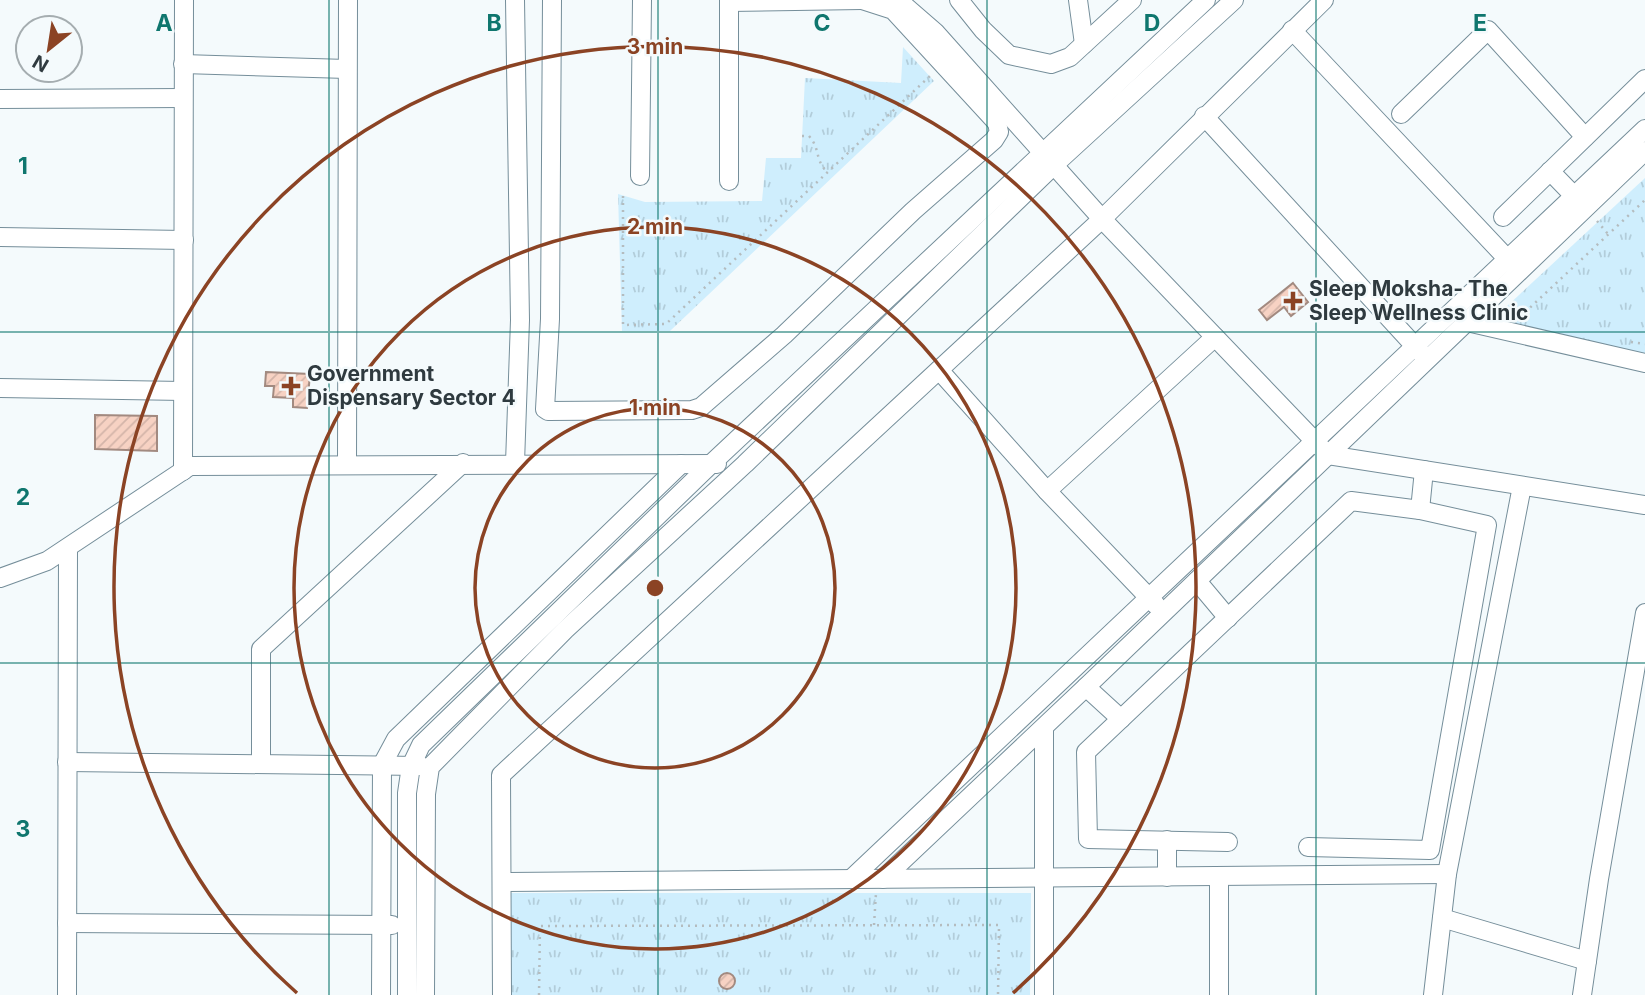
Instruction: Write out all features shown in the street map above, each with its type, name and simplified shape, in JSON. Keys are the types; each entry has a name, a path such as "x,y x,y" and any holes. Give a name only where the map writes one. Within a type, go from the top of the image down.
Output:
{"street":[{"path":"183,471 184,0"},
{"path":"347,464 348,0"},
{"path":"515,0 520,320 515,463"},
{"path":"552,0 550,319 545,409 692,410 701,407 784,335 913,211 994,140 999,132 997,123 893,10 862,0 729,1 729,181"},
{"path":"640,176 642,0"},
{"path":"898,0 935,32 1102,219 1322,449 1424,470 1645,505"},
{"path":"959,0 983,30 1009,55 1051,64 1070,57 1132,0"},
{"path":"1078,0 1084,44"},
{"path":"425,995 426,794 430,767 565,630 745,464 1206,0"},
{"path":"407,995 407,793 411,766 421,746 711,464 1048,159 1234,0"},
{"path":"502,995 501,775 1102,219 1324,0"},
{"path":"1292,30 1513,266"},
{"path":"1401,114 1488,30 1585,137"},
{"path":"183,64 347,69"},
{"path":"1503,216 1645,79"},
{"path":"0,99 183,98"},
{"path":"1204,116 1421,354"},
{"path":"880,879 1044,728 1197,581 1322,449 1580,202 1645,129"},
{"path":"1580,202 1645,150"},
{"path":"1550,171 1580,202"},
{"path":"0,237 184,240"},
{"path":"1421,354 1467,322 1513,266"},
{"path":"520,320 550,319"},
{"path":"1467,322 1645,363"},
{"path":"1047,491 1215,337"},
{"path":"939,370 1047,491 1163,613"},
{"path":"0,388 183,391"},
{"path":"851,879 1150,598 1322,449"},
{"path":"261,764 261,649 463,463"},
{"path":"381,995 382,765 396,739 681,464"},
{"path":"0,578 47,561 190,466 745,464"},
{"path":"1420,510 1424,470"},
{"path":"1433,995 1447,874 1522,486"},
{"path":"1228,842 1088,839 1086,752 1351,501 1420,510 1487,525 1430,850 1308,847"},
{"path":"67,995 68,548"},
{"path":"1197,581 1228,618"},
{"path":"1582,995 1599,879 1645,613"},
{"path":"1086,687 1121,719"},
{"path":"1044,728 1044,995"},
{"path":"67,762 430,767"},
{"path":"1167,840 1167,877"},
{"path":"502,882 1447,874"},
{"path":"1219,995 1220,876"},
{"path":"1442,918 1587,961"},
{"path":"67,923 407,925"}],"path":[{"path":"623,196 623,325 666,324 942,64"},
{"path":"802,136 809,136 817,145 818,162 827,172"},
{"path":"1518,319 1645,200"},
{"path":"874,925 880,879"},
{"path":"539,995 540,926 999,925 998,995"}],"green space":[{"path":"903,47 934,81 670,331 622,331 618,194 645,202 762,201 766,158 801,158 805,78 901,83"},
{"path":"1645,178 1645,354 1491,321"},
{"path":"511,893 1031,893 1030,995 510,995"}],"building":[{"path":"1293,283 1308,302 1291,316 1284,307 1267,320 1259,310"},
{"path":"266,372 310,374 307,408 293,407 293,398 273,397 274,386 265,386"},
{"path":"95,415 157,416 157,451 95,449"},
{"path":"727,973 733,975 733,987 727,989 721,987 719,981 721,975"}],"place":[{"name":"Sleep Moksha- The Sleep Wellness Clinic","path":"1293,301"},
{"name":"Government Dispensary Sector 4","path":"291,386"}]}
